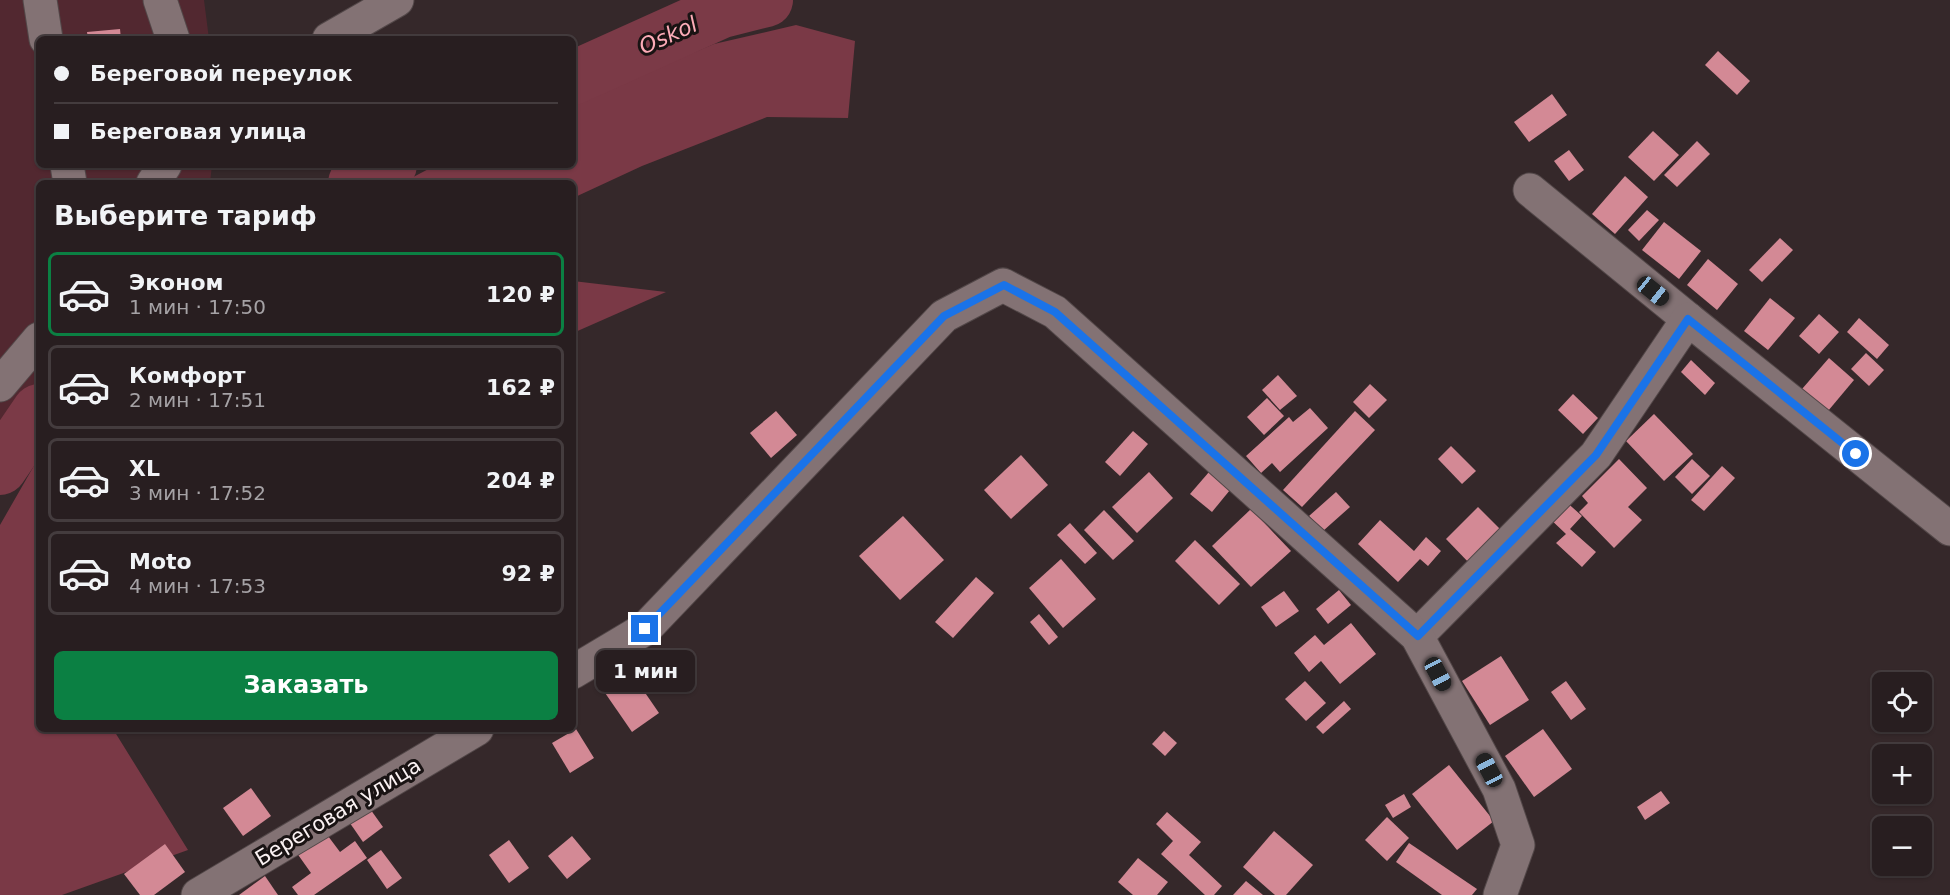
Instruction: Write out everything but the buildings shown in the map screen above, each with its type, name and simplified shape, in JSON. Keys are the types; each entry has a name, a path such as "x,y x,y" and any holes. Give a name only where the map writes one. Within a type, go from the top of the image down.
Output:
{"street":[{"path":"40,0 46,36"},
{"path":"160,0 172,36"},
{"path":"334,36 397,0"},
{"path":"1530,190 1950,529"},
{"path":"576,670 645,629 944,316 1004,285 1055,312 1418,636 1499,789 1518,845 1500,895"},
{"path":"1418,636 1596,455 1688,319"},
{"path":"0,385 36,343"},
{"name":"Береговая улица","path":"198,895 472,732"}],"shaded area":[{"path":"0,0 204,0 209,36 36,36 36,168 212,168 210,180 36,180 36,400 0,448"},
{"path":"796,25 855,41 848,118 767,117 642,166 576,197 576,180 408,180 430,168 576,168 576,102 714,44"},
{"path":"576,281 666,292 576,332"},
{"path":"36,462 36,732 115,732 188,850 62,895 0,895 0,525"}],"waterway":[{"name":"Oskol","path":"576,77 722,11 766,0"},
{"name":"Oskol","path":"361,180 384,168"},
{"name":"Oskol","path":"0,468 36,415"}],"route":[{"path":"645,629 944,316 1004,285 1055,312 1418,636 1596,455 1688,319 1856,454"}]}
